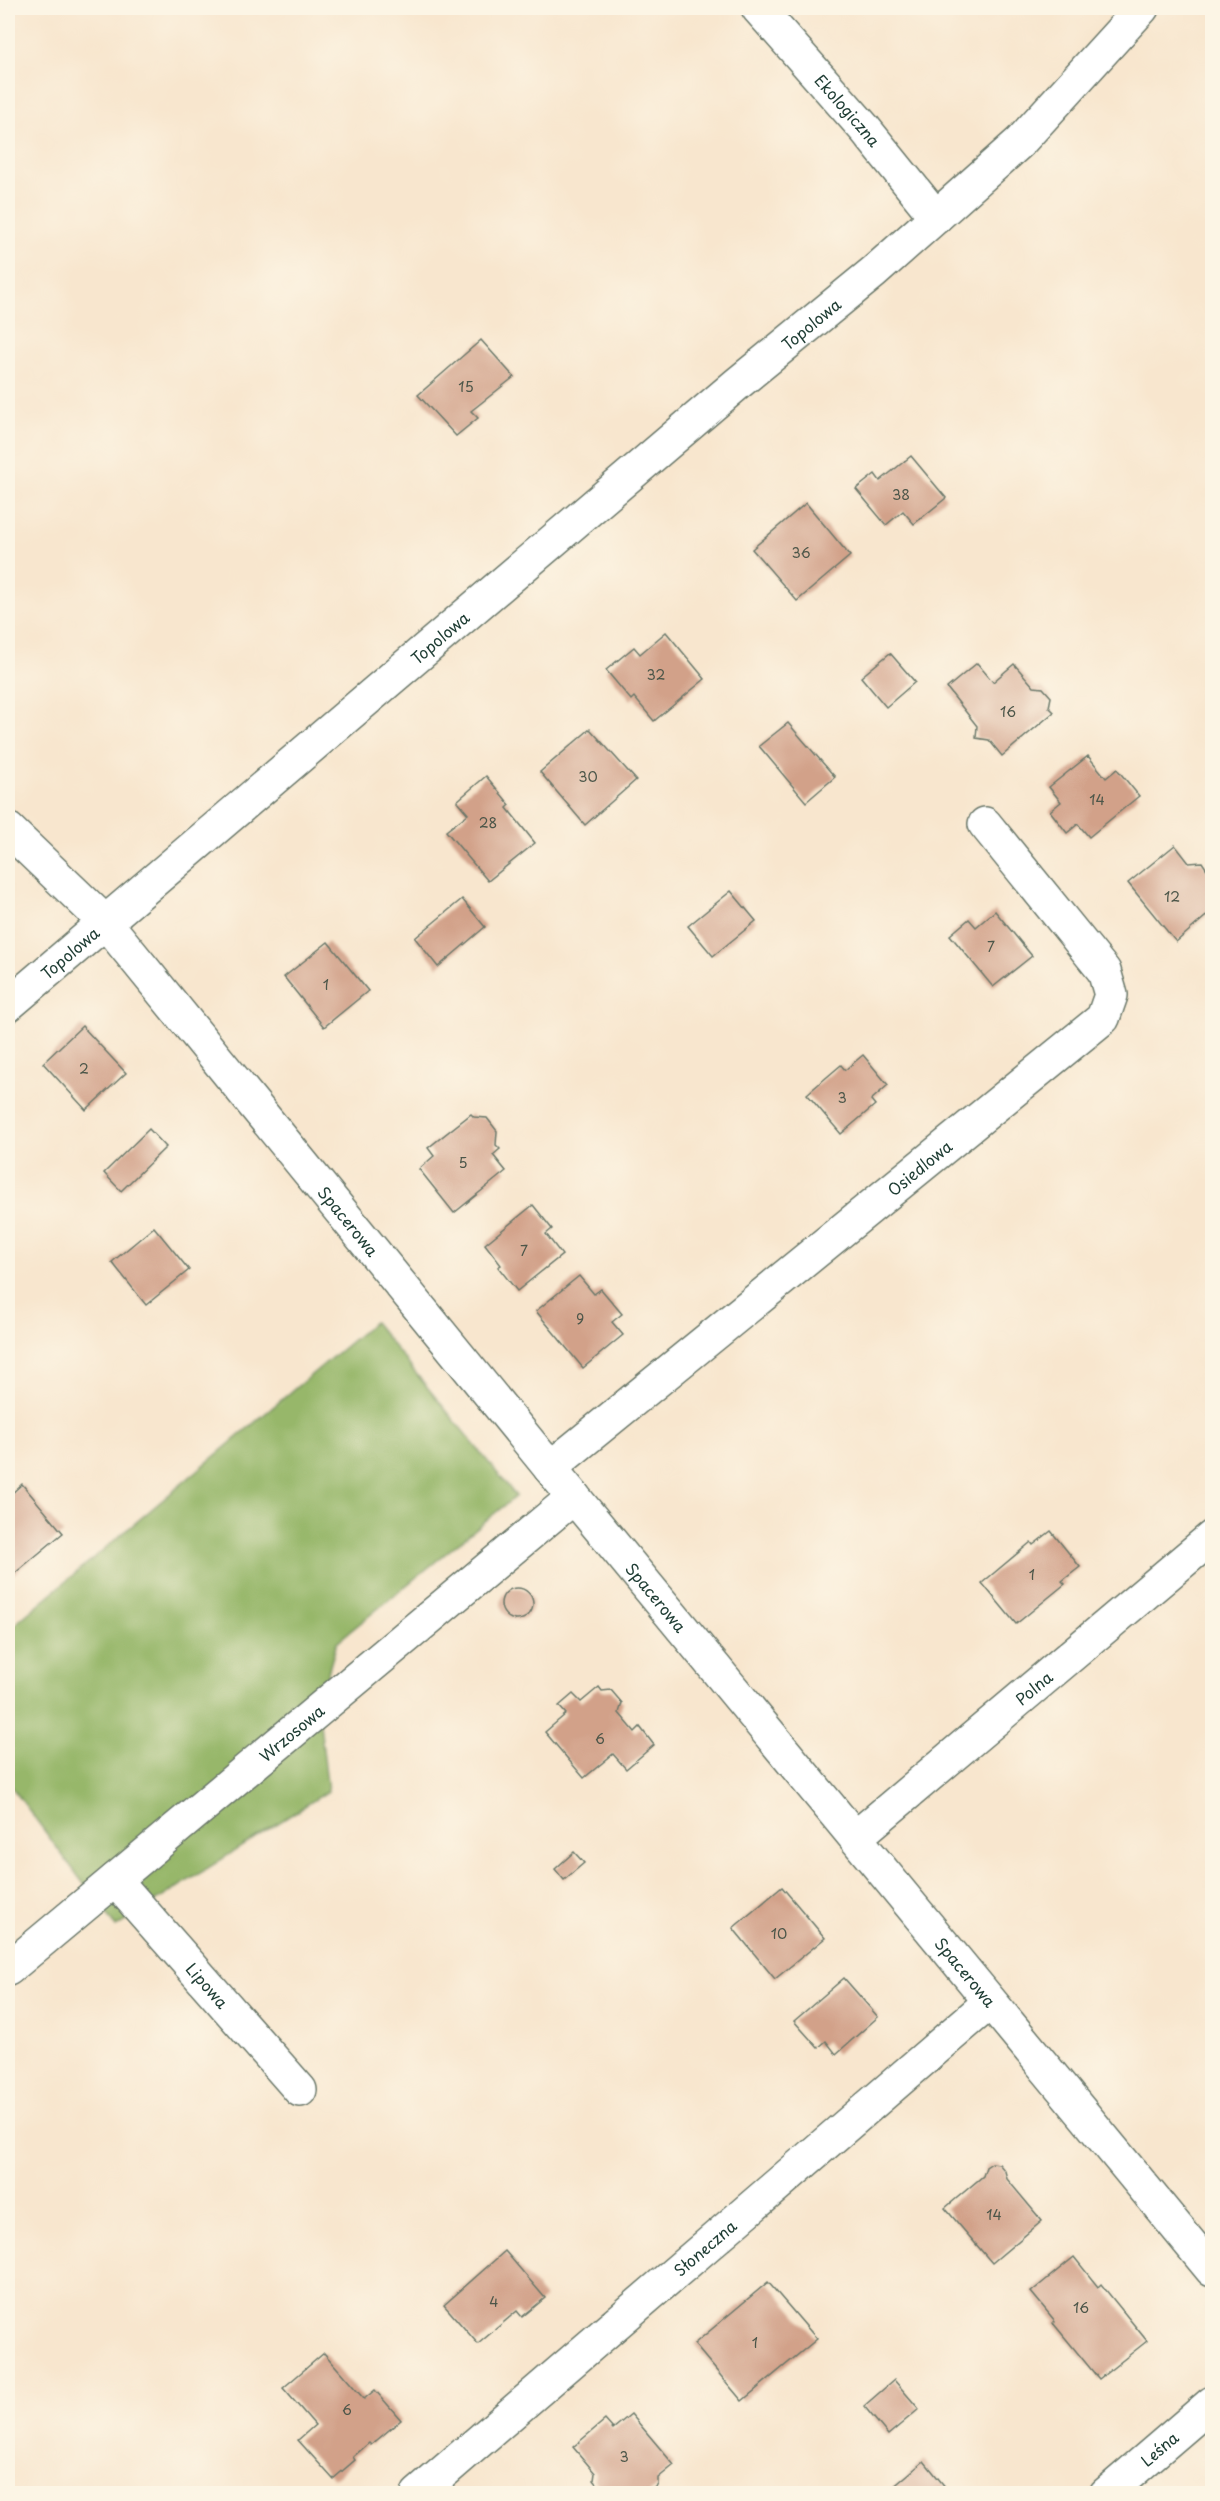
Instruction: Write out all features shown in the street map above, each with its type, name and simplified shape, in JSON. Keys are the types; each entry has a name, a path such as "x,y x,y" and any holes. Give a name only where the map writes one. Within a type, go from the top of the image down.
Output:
{"street":[{"name":"Ekologiczna","path":"758,8 865,129 936,217"},
{"name":"Topolowa","path":"8,1005 728,391 874,272 1020,142 1142,8"},
{"name":"Osiedlowa","path":"550,1468 1103,1018 1111,995 1104,971 985,824"},
{"name":"Spacerowa","path":"8,829 106,922 550,1468 1212,2270"},
{"name":"Wrzosowa","path":"8,1970 574,1497"},
{"name":"Polna","path":"856,1837 1212,1538"},
{"name":"Lipowa","path":"115,1880 300,2090"},
{"name":"Słoneczna","path":"418,2493 990,2002"},
{"name":"Leśna","path":"1106,2493 1212,2403"}],"green space":[{"path":"374,1322 516,1496 337,1642 318,1707 328,1791 116,1927 8,1782 8,1630"}],"building":[{"path":"481,340 514,377 471,411 478,418 456,436 418,395"},
{"path":"911,456 946,498 914,524 903,511 886,525 856,489 875,474 880,481"},
{"path":"806,503 850,556 797,601 752,549"},
{"path":"666,632 705,679 654,721 634,697 631,700 606,670 634,647 640,654"},
{"path":"890,653 915,682 886,707 861,677"},
{"path":"977,663 993,682 1014,664 1034,687 1043,688 1051,697 1049,707 1054,712 1002,756 989,740 976,738 977,726 947,688"},
{"path":"788,723 835,777 806,802 759,746"},
{"path":"590,729 636,780 585,825 540,772"},
{"path":"1088,756 1106,778 1117,769 1139,796 1089,837 1078,824 1067,833 1050,811 1061,802 1049,787"},
{"path":"486,776 510,805 507,808 535,843 488,881 446,831 468,814 457,801"},
{"path":"1175,845 1189,863 1202,862 1210,874 1208,880 1212,876 1212,911 1176,942 1128,883"},
{"path":"731,891 756,921 713,956 688,926"},
{"path":"462,899 485,927 438,967 415,938"},
{"path":"995,911 1032,956 993,987 950,935 969,919 976,927"},
{"path":"328,942 368,991 324,1027 284,977"},
{"path":"82,1026 126,1073 86,1110 43,1063"},
{"path":"863,1055 888,1085 871,1100 875,1105 841,1134 807,1094 841,1065 845,1070"},
{"path":"471,1114 474,1117 487,1118 497,1131 496,1145 500,1149 493,1155 506,1171 454,1213 419,1169 434,1156 428,1148"},
{"path":"149,1129 166,1147 121,1191 104,1173"},
{"path":"533,1205 552,1229 546,1234 562,1255 517,1291 498,1267 501,1265 485,1244"},
{"path":"154,1227 189,1270 146,1305 112,1262"},
{"path":"579,1276 594,1294 601,1289 622,1314 612,1322 623,1335 583,1368 536,1311"},
{"path":"22,1484 63,1533 8,1579 8,1497"},
{"path":"1051,1531 1080,1567 1062,1581 1065,1584 1016,1624 982,1583 1031,1542 1033,1545"},
{"path":"517,1588 528,1593 533,1604 528,1615 517,1620 506,1615 501,1604 506,1593"},
{"path":"599,1687 602,1691 611,1690 622,1703 619,1713 635,1732 640,1727 654,1745 626,1769 613,1754 584,1778 545,1732 566,1714 559,1706 573,1694 581,1702"},
{"path":"574,1852 584,1863 564,1880 555,1869"},
{"path":"782,1887 825,1938 775,1979 733,1928"},
{"path":"844,1978 878,2017 836,2054 826,2041 818,2048 794,2021"},
{"path":"992,2163 999,2164 1005,2171 1007,2179 1042,2221 992,2263 945,2208 983,2176 986,2167"},
{"path":"505,2251 545,2298 522,2317 517,2311 478,2344 444,2305"},
{"path":"1074,2257 1098,2287 1101,2284 1147,2341 1099,2379 1031,2292"},
{"path":"768,2282 817,2339 742,2401 694,2344"},
{"path":"324,2353 364,2399 375,2390 401,2420 371,2445 369,2443 353,2457 355,2460 333,2479 298,2440 315,2425 283,2388"},
{"path":"894,2380 919,2409 888,2435 864,2406"},
{"path":"631,2414 674,2465 658,2478 658,2485 649,2494 612,2494 602,2490 594,2480 595,2473 573,2447 605,2420 613,2429"},
{"path":"924,2461 951,2494 885,2494"}]}
